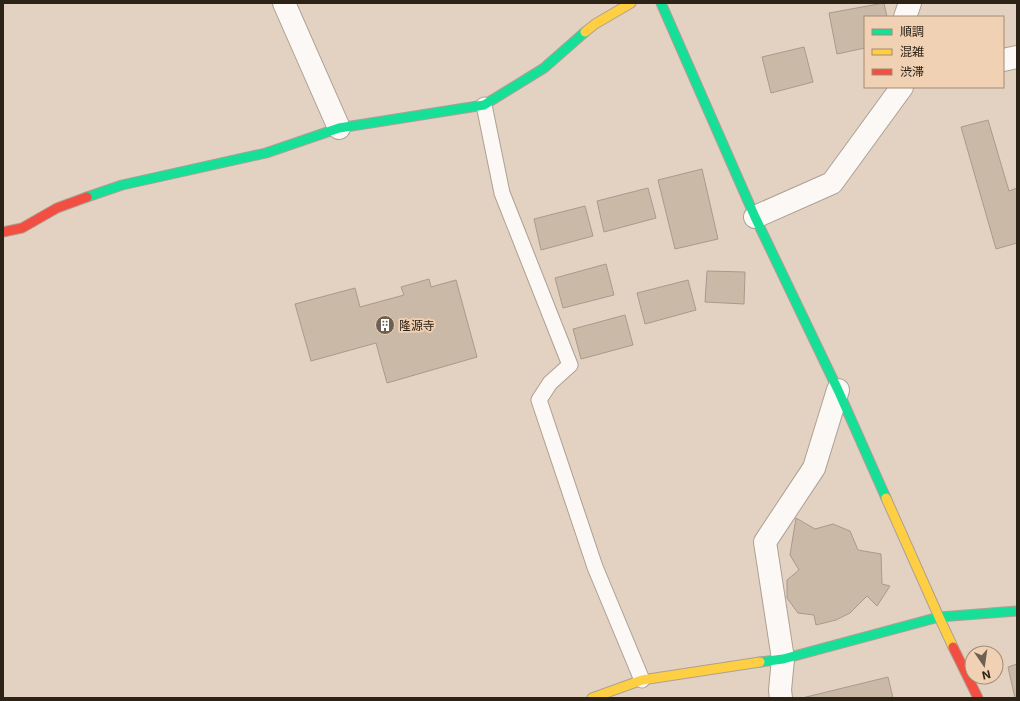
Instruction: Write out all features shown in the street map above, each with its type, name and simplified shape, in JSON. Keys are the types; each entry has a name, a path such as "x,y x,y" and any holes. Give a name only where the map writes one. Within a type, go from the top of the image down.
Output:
{"street":[{"path":"284,3 339,128"},
{"path":"3,232 22,228 57,208 122,185 266,153 339,128 484,105 544,68 595,24 631,3"},
{"path":"661,3 755,217 838,390 939,617 978,698"},
{"path":"905,16 910,3"},
{"path":"1004,60 1017,57"},
{"path":"755,217 832,183 901,88"},
{"path":"781,698 780,690 783,659 765,542 814,468 838,390"},
{"path":"592,698 642,680 783,659 939,617 1017,611"}],"lane":[{"path":"484,105 502,193 570,365 550,383 539,400 595,567 642,680"}],"building":[{"path":"884,3 887,16 864,16 864,48 837,54 829,13"},
{"path":"804,47 813,82 771,93 762,57"},
{"path":"988,120 1009,191 1017,188 1017,243 996,249 961,127"},
{"path":"702,169 718,239 675,249 658,180"},
{"path":"648,188 656,218 604,232 597,201"},
{"path":"585,206 593,236 541,250 534,219"},
{"path":"606,264 614,295 563,308 555,278"},
{"path":"707,271 745,272 744,304 705,302"},
{"name":"隆源寺","path":"429,279 431,287 456,280 477,357 387,383 376,343 311,361 295,304 355,288 360,307 404,295 401,287"},
{"path":"688,280 696,310 645,324 637,293"},
{"path":"625,315 633,345 581,359 573,329"},
{"path":"796,518 815,529 833,524 850,531 858,550 881,554 882,584 890,586 877,606 867,596 850,613 836,620 816,625 814,615 798,613 787,598 787,580 799,570 790,555"},
{"path":"1017,664 1017,698 1015,698 1008,667"},
{"path":"888,677 893,698 802,698"}],"traffic: fast":[{"path":"661,3 755,217 838,390 886,498"},
{"path":"87,197 122,185 266,153 339,128 484,105 544,68 585,32"},
{"path":"760,662 783,659 939,617 1017,611"}],"traffic: slow":[{"path":"585,32 595,24 631,3"},
{"path":"886,498 953,647"},
{"path":"592,698 642,680 760,662"}],"traffic: jam":[{"path":"3,232 22,228 57,208 87,197"},
{"path":"953,647 978,698"}],"place":[{"name":"隆源寺","path":"385,325"}]}
